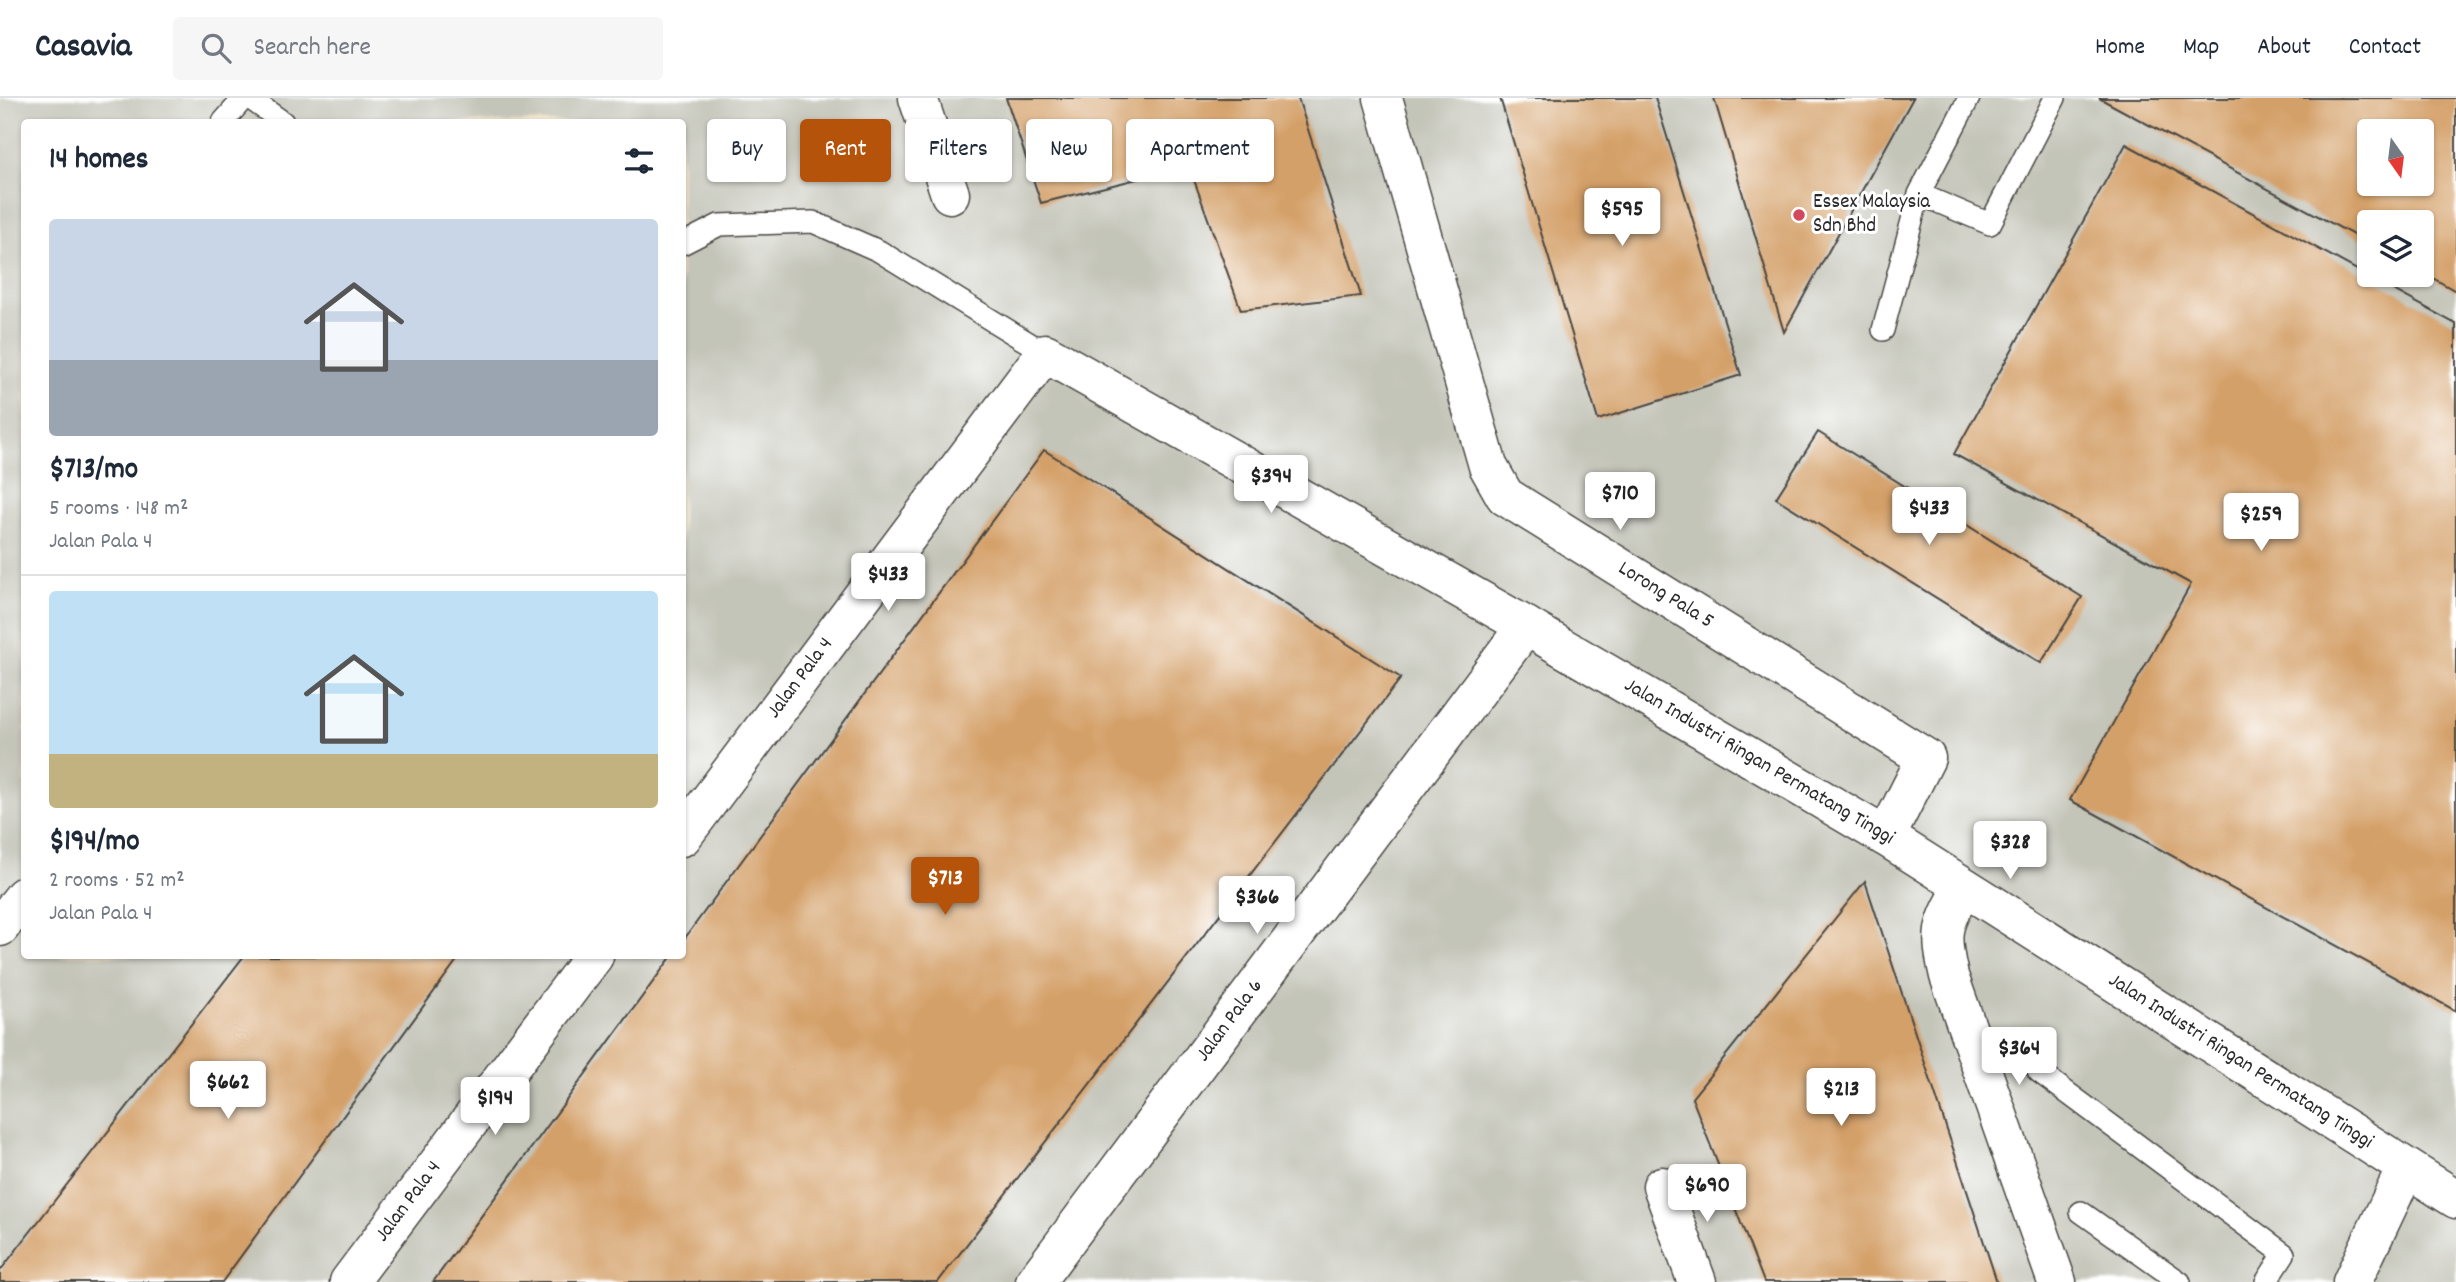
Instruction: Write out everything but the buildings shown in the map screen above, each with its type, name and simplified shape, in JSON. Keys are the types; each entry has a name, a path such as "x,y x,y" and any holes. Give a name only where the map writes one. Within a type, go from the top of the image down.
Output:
{"street":[{"path":"918,98 950,194"},
{"name":"Lorong Pala 5","path":"1383,98 1489,466 1505,496 1926,758 1886,837"},
{"name":"Jalan Industri Ringan Permatang Tinggi","path":"1045,354 1526,626 1886,837 2456,1199"},
{"name":"Jalan Pala 4","path":"686,832 1045,354"},
{"name":"Jalan Pala 6","path":"1035,1282 1526,626"},
{"path":"1964,887 1947,915 1941,945 1949,976 2057,1282"},
{"path":"0,926 21,900"},
{"name":"Jalan Pala 4","path":"349,1282 592,959"},
{"path":"2352,1282 2406,1168"},
{"path":"1662,1186 1697,1282"}],"lane":[{"path":"226,119 246,98 278,119"},
{"path":"1883,330 1919,194 1969,98"},
{"path":"1919,194 1990,225 2055,98"},
{"path":"686,242 719,225 813,222 879,251 1045,354"},
{"path":"2038,1072 2284,1254 2266,1282"},
{"path":"2081,1212 2180,1282"}],"shaded area":[{"path":"0,98 2456,98 2456,1282 0,1282"}],"place":[{"name":"Essex Malaysia Sdn Bhd","path":"1799,215"}]}
